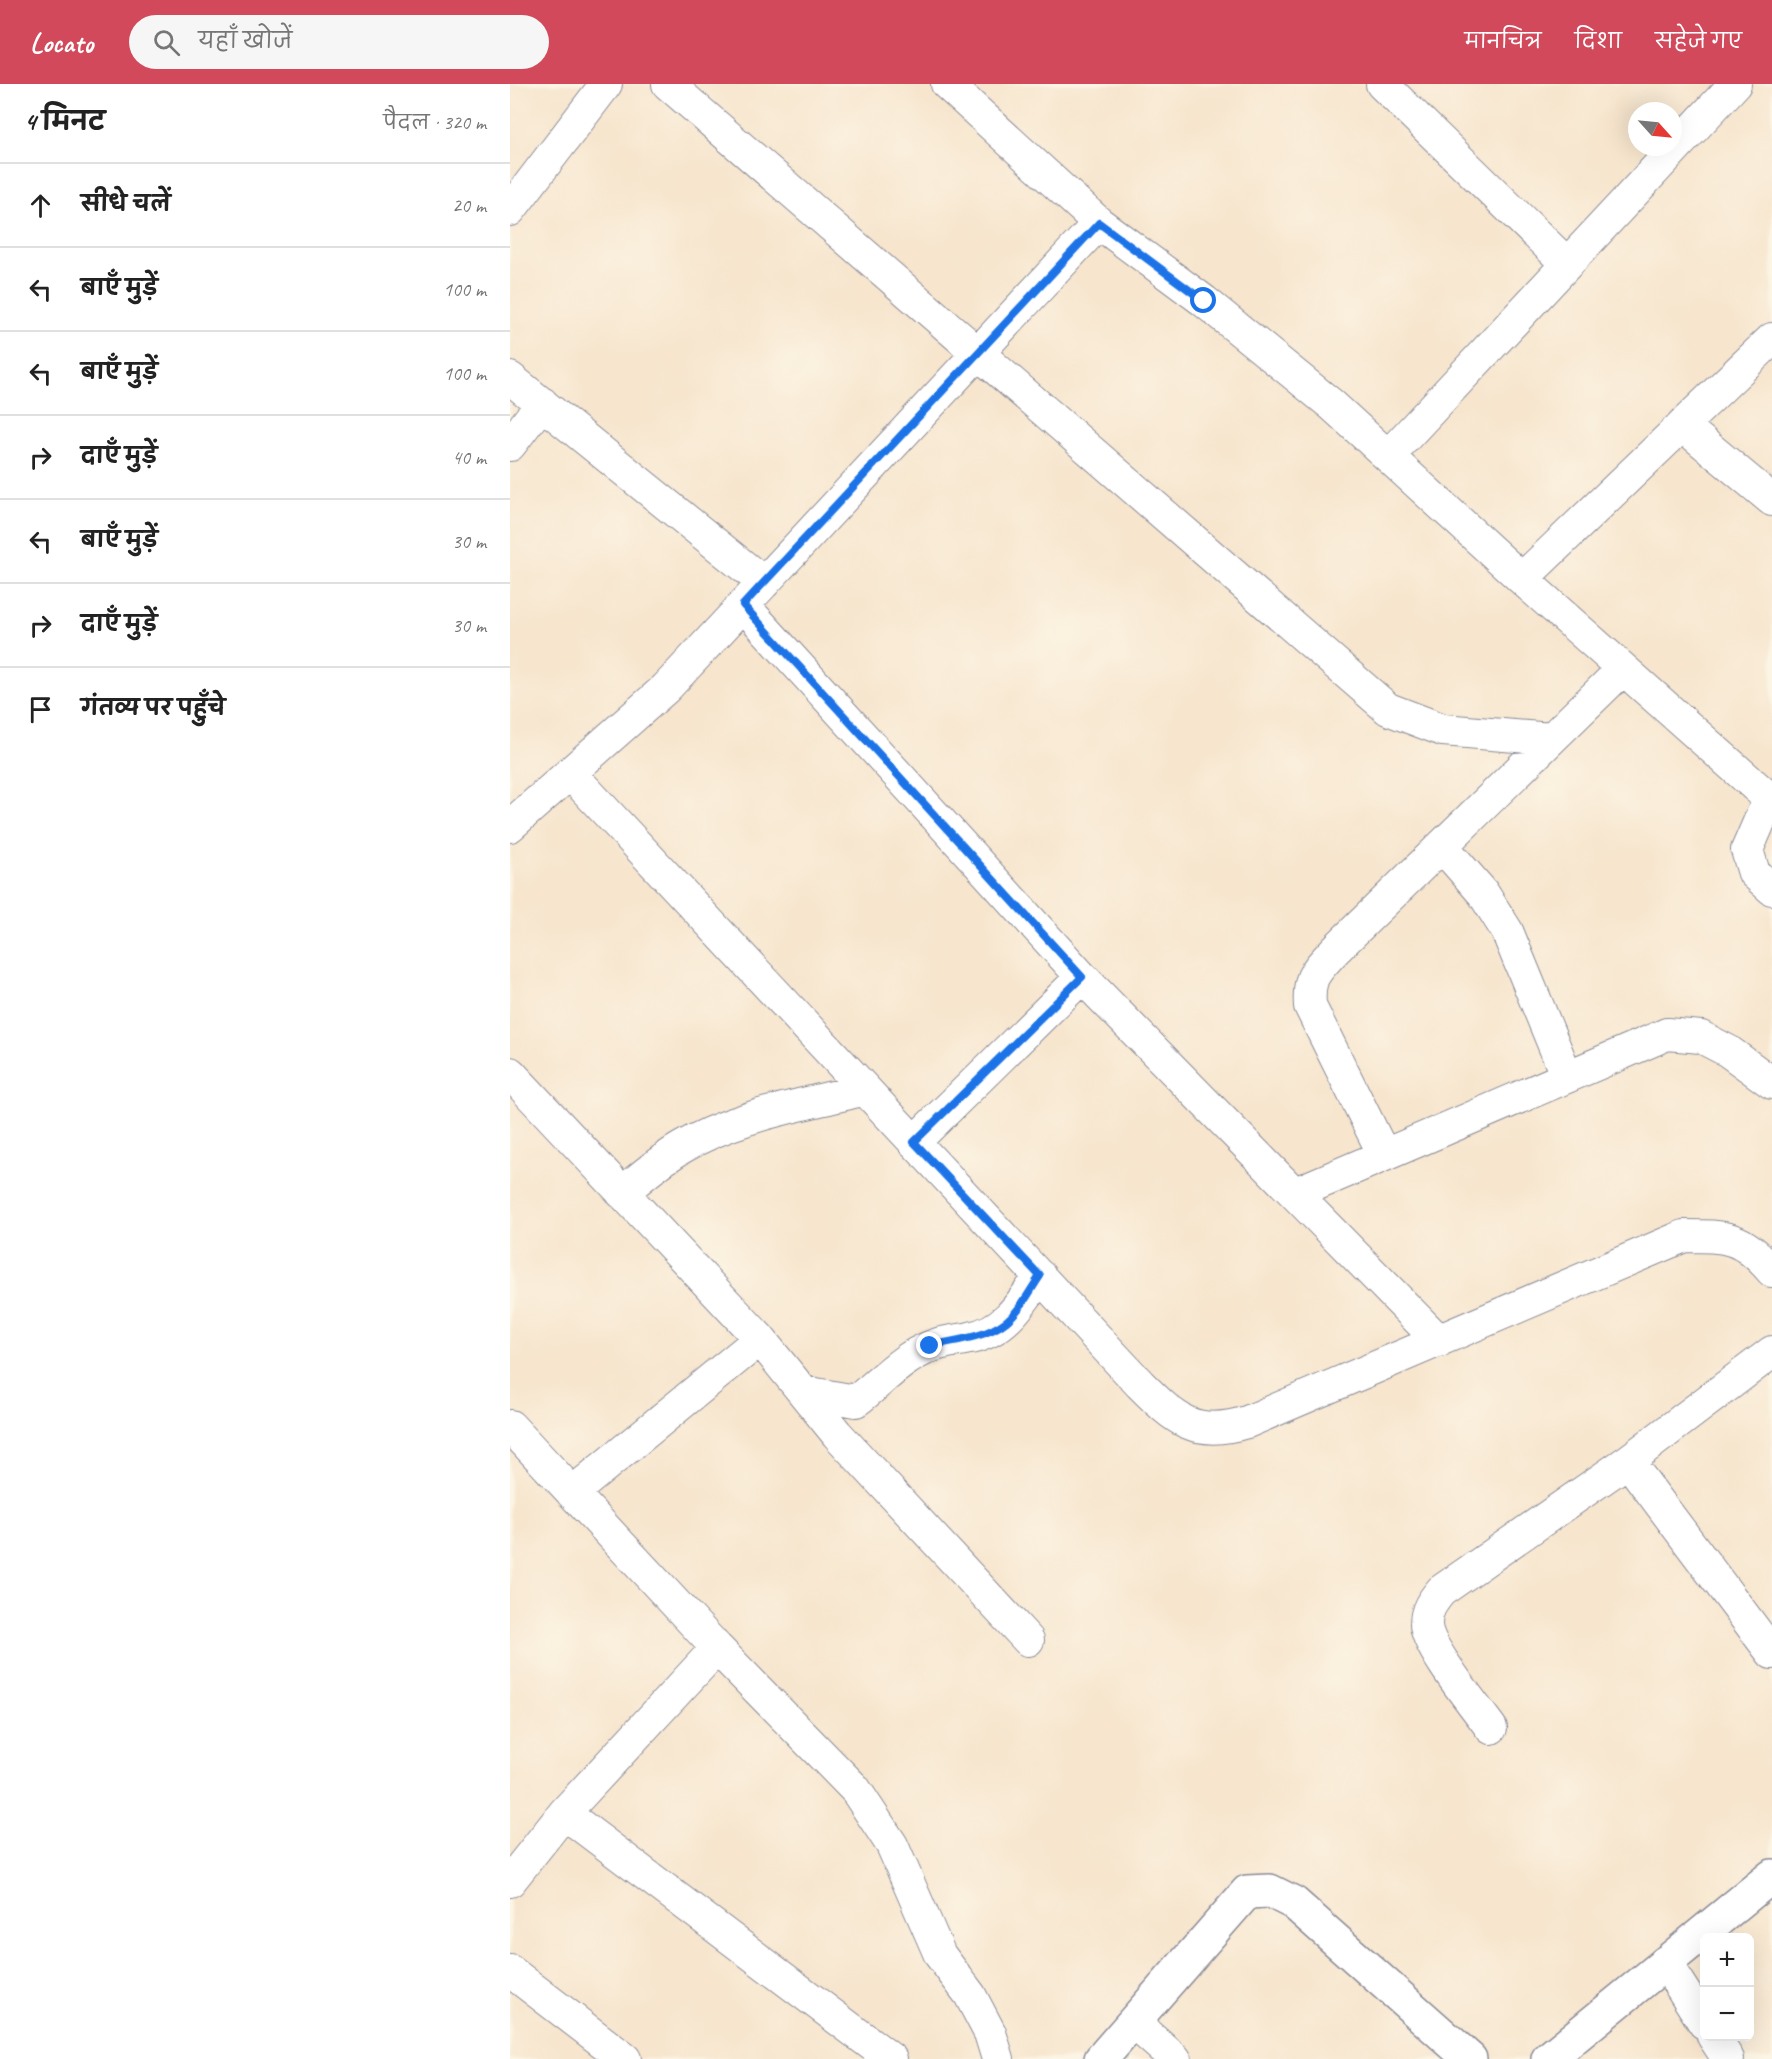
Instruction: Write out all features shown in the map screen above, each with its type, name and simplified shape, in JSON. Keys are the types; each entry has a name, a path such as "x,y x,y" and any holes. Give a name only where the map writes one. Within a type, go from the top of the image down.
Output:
{"street":[{"path":"510,210 606,84"},
{"path":"947,84 1099,223 1204,301 1332,405 1522,579 1771,800 1747,850 1754,873 1772,890"},
{"path":"1382,84 1567,264"},
{"path":"1389,455 1735,84"},
{"path":"688,90 978,353 1388,709 1443,730 1551,739"},
{"path":"514,814 570,773 666,688 1099,223"},
{"path":"1522,579 1772,339"},
{"path":"510,378 764,583"},
{"path":"510,445 542,403"},
{"path":"1682,425 1772,500"},
{"path":"743,605 1082,977 1439,1341"},
{"path":"1384,1155 1310,1006 1308,986 1315,972 1335,950 1623,669"},
{"path":"570,773 1169,1413 1198,1427 1222,1430 1247,1422 1684,1236 1725,1236 1756,1253 1772,1271"},
{"path":"1442,846 1483,893 1507,931 1567,1077"},
{"path":"914,1142 1082,977"},
{"path":"1296,1193 1668,1034 1701,1037 1728,1051 1772,1083"},
{"path":"510,1073 760,1339 837,1434 1028,1640"},
{"path":"622,1193 654,1166 682,1147 716,1131 865,1089"},
{"path":"804,1392 856,1401 906,1359 930,1346 972,1338 997,1328 1013,1315 1040,1276"},
{"path":"572,1493 760,1339"},
{"path":"1491,1728 1434,1648 1425,1626 1428,1608 1441,1591 1628,1461 1772,1352"},
{"path":"510,1426 717,1648 855,1789 892,1845 940,1955 970,1995 990,2033 998,2059"},
{"path":"1628,1461 1772,1653"},
{"path":"510,1881 564,1813 717,1648"},
{"path":"564,1813 891,2059"},
{"path":"1548,2059 1772,1876"},
{"path":"1101,2059 1247,1892 1270,1891 1294,1903 1470,2059"},
{"path":"1665,1962 1700,2017"},
{"path":"510,1971 625,2059"},
{"path":"1133,2022 1175,2059"},
{"path":"1716,2041 1728,2059"}],"route":[{"path":"930,1346 972,1338 997,1328 1013,1315 1040,1276 914,1142 1082,977 743,605 1099,223 1204,301"}]}
